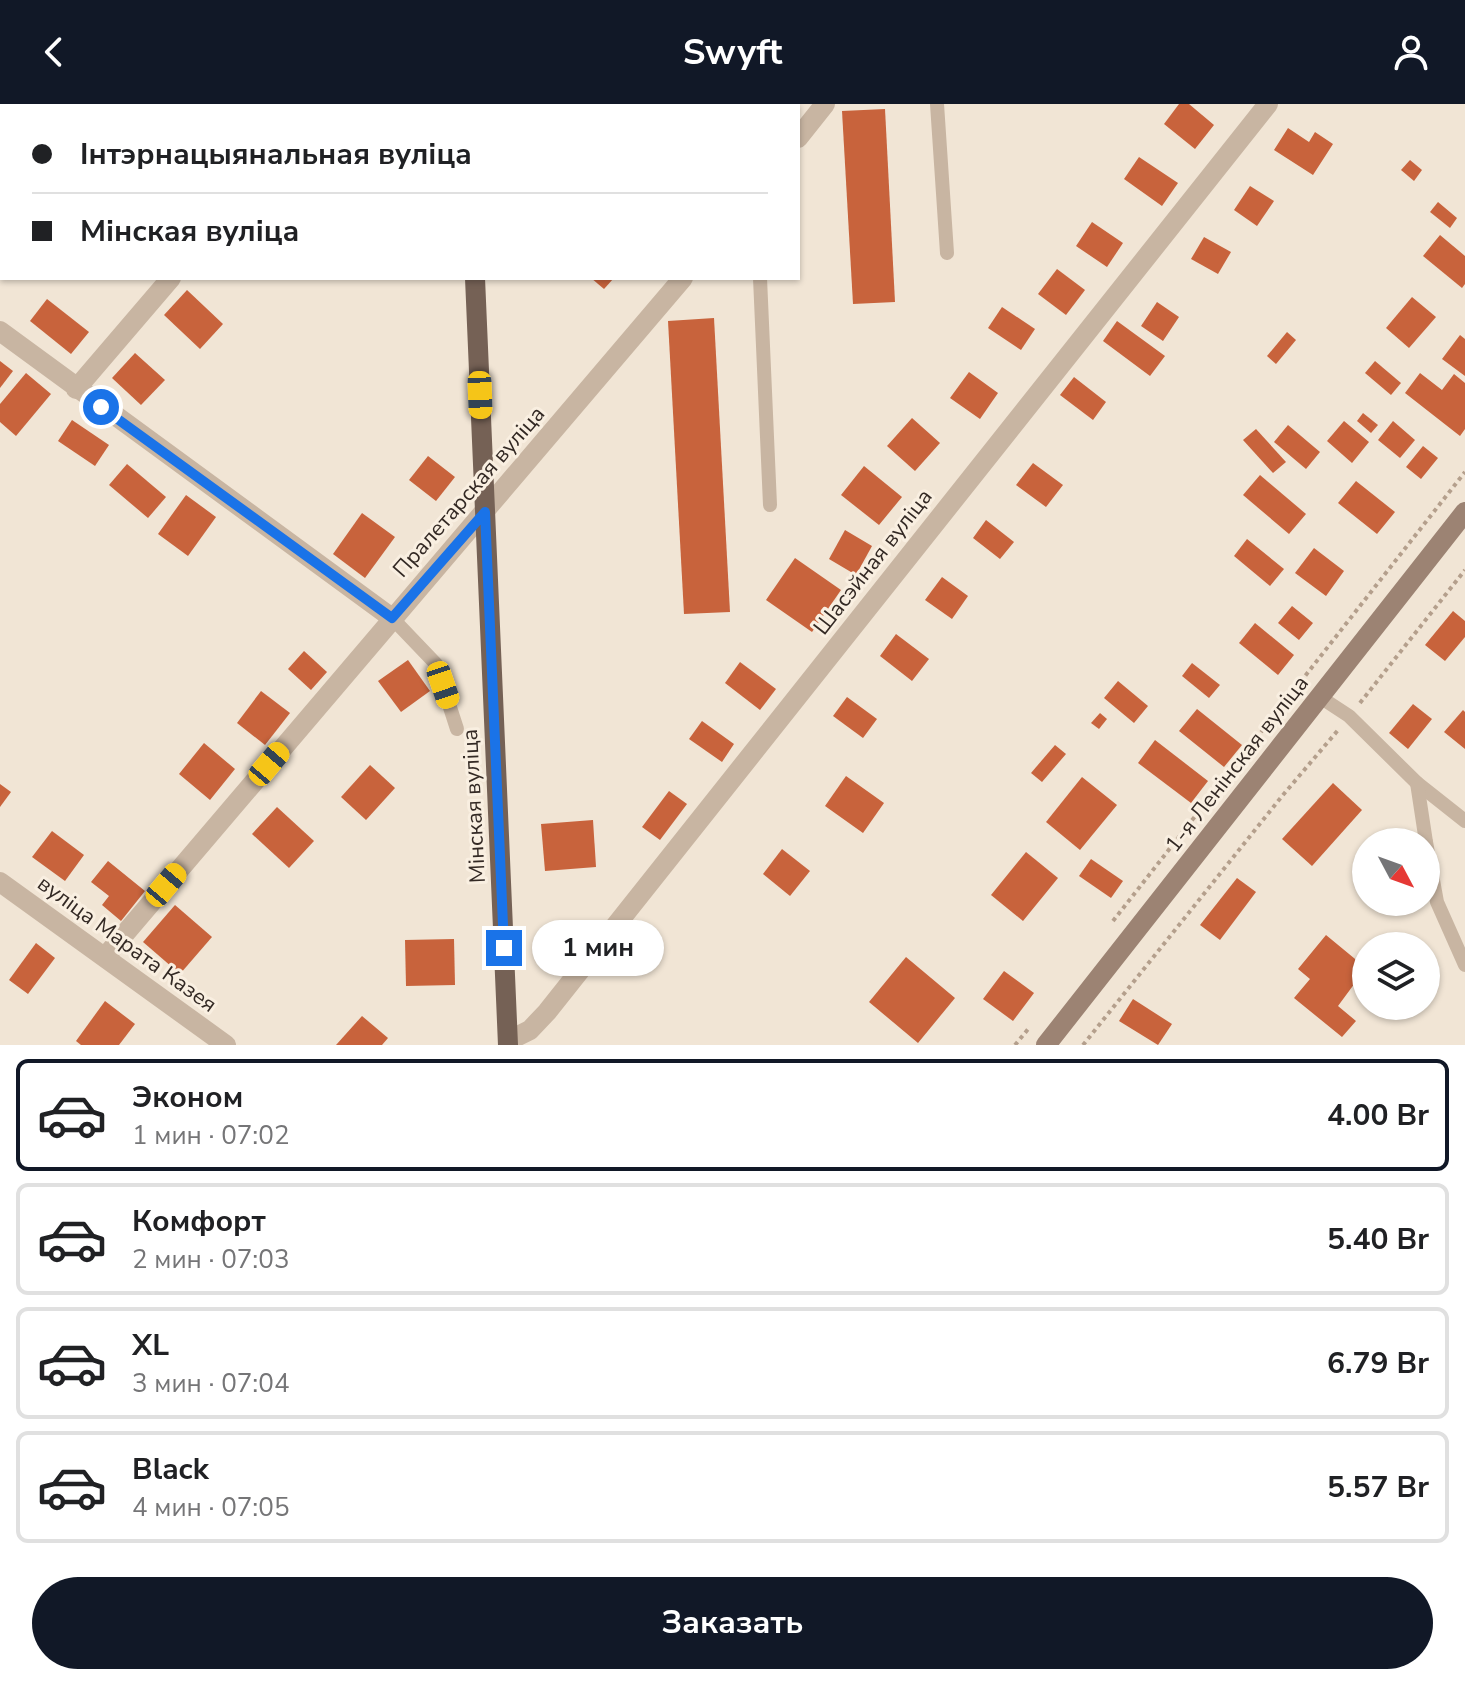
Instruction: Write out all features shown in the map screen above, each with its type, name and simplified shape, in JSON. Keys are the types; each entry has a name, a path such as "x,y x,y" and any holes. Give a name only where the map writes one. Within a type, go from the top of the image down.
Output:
{"main road":[{"name":"Мінская вуліца","path":"475,280 508,1043"},
{"name":"1-я Ленінская вуліца","path":"1046,1045 1465,512"}],"street":[{"path":"800,135 825,104"},
{"name":"Шасэйная вуліца","path":"508,1043 530,1030 547,1012 1268,104"},
{"path":"76,389 169,280"},
{"name":"Пралетарская вуліца","path":"105,957 681,280"},
{"path":"0,331 392,618"},
{"name":"вуліца Марата Казея","path":"0,882 226,1045"}],"lane":[{"path":"937,104 947,253"},
{"path":"760,280 770,505"},
{"path":"392,618 436,664 457,729"},
{"path":"1320,697 1349,716 1417,783 1465,821"},
{"path":"1417,783 1424,828"},
{"path":"1440,909 1465,965"}],"path":[{"path":"1113,921 1465,472"},
{"path":"1083,1045 1465,570"},
{"path":"1015,1045 1035,1021"}],"building":[{"path":"1179,104 1189,104 1214,125 1195,149 1164,124"},
{"path":"885,109 895,302 853,304 842,111"},
{"path":"1288,128 1309,142 1315,132 1333,144 1313,175 1274,150"},
{"path":"1139,157 1178,183 1162,206 1124,179"},
{"path":"1410,160 1422,170 1414,181 1401,170"},
{"path":"1250,186 1274,201 1257,226 1234,210"},
{"path":"1438,202 1457,218 1450,228 1430,212"},
{"path":"1092,222 1123,243 1107,267 1076,246"},
{"path":"1440,235 1465,256 1465,284 1462,288 1423,256"},
{"path":"1204,237 1231,252 1218,274 1191,259"},
{"path":"1057,269 1085,290 1066,315 1038,294"},
{"path":"593,280 612,280 604,289"},
{"path":"187,290 223,324 200,349 164,315"},
{"path":"1412,297 1436,317 1409,348 1386,328"},
{"path":"47,299 89,332 71,354 30,321"},
{"path":"1157,302 1179,317 1163,341 1141,326"},
{"path":"1002,307 1035,329 1021,350 988,328"},
{"path":"714,318 730,612 684,614 668,321"},
{"path":"1117,321 1165,356 1150,376 1103,341"},
{"path":"1287,332 1296,340 1276,364 1267,356"},
{"path":"1460,335 1465,339 1465,376 1442,359"},
{"path":"135,353 165,380 141,405 112,378"},
{"path":"0,361 13,371 0,388"},
{"path":"1375,361 1401,383 1391,395 1365,373"},
{"path":"969,372 998,393 980,419 950,398"},
{"path":"26,373 51,394 16,436 0,422 0,404"},
{"path":"1420,373 1442,390 1454,374 1465,383 1465,429 1460,436 1405,393"},
{"path":"1074,377 1106,402 1093,420 1060,395"},
{"path":"1363,413 1378,425 1371,433 1357,421"},
{"path":"912,418 940,443 915,471 887,446"},
{"path":"72,420 109,445 95,466 58,441"},
{"path":"1344,421 1369,442 1352,463 1327,441"},
{"path":"1393,421 1415,440 1400,458 1378,440"},
{"path":"1288,425 1320,452 1306,469 1274,442"},
{"path":"1256,429 1286,462 1273,473 1243,440"},
{"path":"1423,446 1438,458 1421,479 1406,467"},
{"path":"428,456 455,477 436,501 409,480"},
{"path":"1033,463 1063,485 1046,507 1016,485"},
{"path":"127,464 166,497 148,518 109,485"},
{"path":"864,466 902,497 879,525 841,495"},
{"path":"1260,475 1306,514 1289,534 1243,495"},
{"path":"1356,481 1395,512 1377,534 1338,503"},
{"path":"186,495 216,517 188,556 158,534"},
{"path":"362,513 395,537 365,578 333,554"},
{"path":"986,520 1014,542 1000,559 973,538"},
{"path":"845,530 872,546 856,575 829,559"},
{"path":"1247,539 1284,569 1270,586 1234,556"},
{"path":"1314,548 1344,571 1326,596 1295,573"},
{"path":"795,558 841,590 812,632 766,600"},
{"path":"942,577 968,596 952,619 925,600"},
{"path":"1292,606 1313,623 1299,640 1278,623"},
{"path":"1453,611 1465,621 1465,637 1445,661 1425,645"},
{"path":"1255,623 1294,655 1278,675 1239,643"},
{"path":"896,634 929,659 912,681 880,656"},
{"path":"304,651 327,672 311,690 288,669"},
{"path":"408,660 430,691 401,712 378,681"},
{"path":"740,662 776,689 760,710 725,683"},
{"path":"1192,663 1220,685 1209,698 1182,676"},
{"path":"1118,681 1148,706 1134,723 1104,698"},
{"path":"261,691 290,713 265,745 237,723"},
{"path":"847,697 877,719 863,738 833,716"},
{"path":"1413,704 1432,719 1408,749 1389,733"},
{"path":"1197,709 1242,745 1224,767 1179,731"},
{"path":"1463,710 1465,712 1465,749 1444,732"},
{"path":"1100,713 1107,719 1099,729 1091,723"},
{"path":"702,721 734,744 722,762 689,739"},
{"path":"1155,740 1208,781 1191,803 1138,763"},
{"path":"204,743 235,769 210,800 179,774"},
{"path":"1055,745 1066,754 1042,782 1031,773"},
{"path":"370,765 395,788 366,820 341,797"},
{"path":"846,776 884,803 863,833 825,806"},
{"path":"1082,777 1117,805 1080,850 1046,822"},
{"path":"1333,783 1362,810 1312,866 1282,839"},
{"path":"0,784 11,792 0,807"},
{"path":"669,791 687,804 660,840 642,827"},
{"path":"277,807 314,841 289,868 252,834"},
{"path":"593,820 596,867 545,871 541,824"},
{"path":"52,831 84,855 65,881 32,857"},
{"path":"782,849 810,871 790,896 763,874"},
{"path":"1026,852 1058,878 1023,921 991,895"},
{"path":"1091,859 1123,881 1111,898 1079,876"},
{"path":"108,861 145,891 121,921 102,905 109,896 91,882"},
{"path":"1237,878 1256,892 1220,940 1200,925"},
{"path":"175,905 212,937 180,974 143,942"},
{"path":"1326,935 1352,956 1352,987 1338,1006 1356,1021 1342,1037 1294,998 1310,979 1298,969"},
{"path":"454,939 455,985 406,986 405,940"},
{"path":"36,943 55,958 28,994 9,980"},
{"path":"906,957 955,998 918,1043 869,1002"},
{"path":"1004,971 1034,993 1013,1021 983,999"},
{"path":"1133,999 1172,1024 1158,1045 1119,1021"},
{"path":"105,1001 135,1024 119,1045 81,1045 76,1041"},
{"path":"362,1016 388,1038 382,1045 336,1045"}],"route":[{"path":"101,407 392,618 485,512 504,948"}]}
